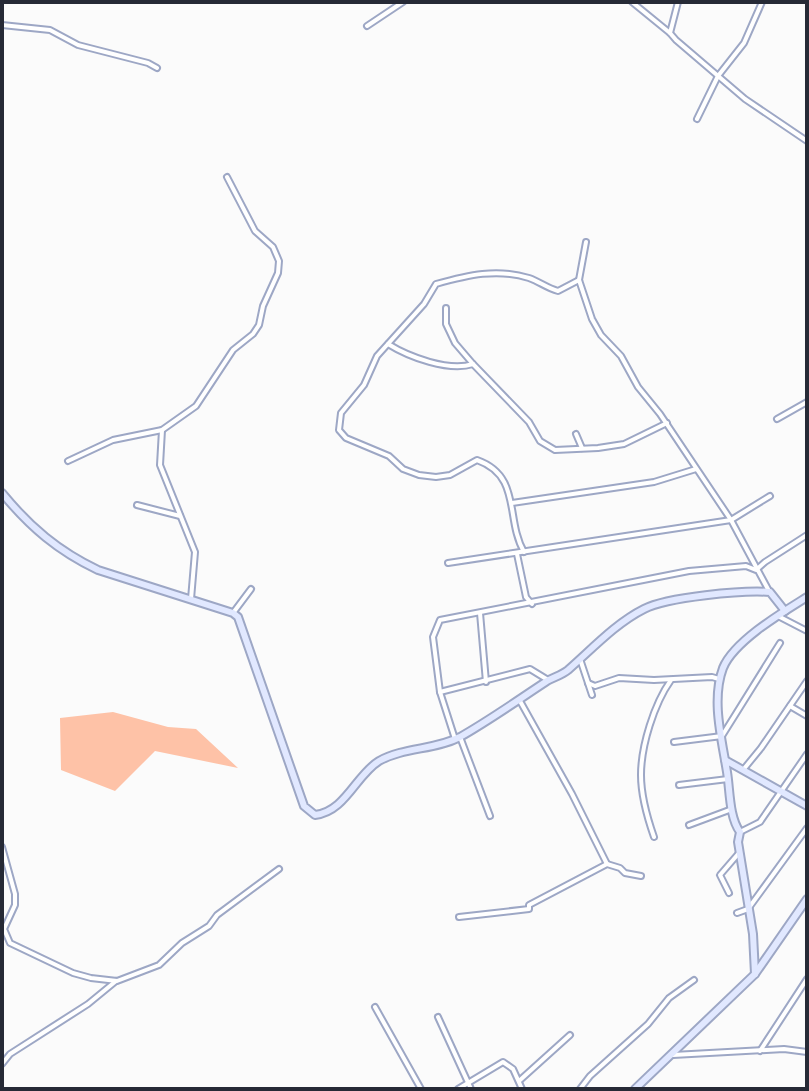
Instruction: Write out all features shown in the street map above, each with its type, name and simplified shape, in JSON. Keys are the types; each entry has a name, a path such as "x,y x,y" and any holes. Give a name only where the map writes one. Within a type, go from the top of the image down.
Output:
{"street":[{"path":"367,26 403,2"},
{"path":"632,2 745,99 807,141"},
{"path":"670,33 678,2"},
{"path":"697,119 718,76 744,43 762,2"},
{"path":"2,25 50,30 78,45 157,68"},
{"path":"68,461 113,440 162,430 196,406 233,350 253,334 278,273 277,253 255,231 227,177"},
{"path":"586,242 579,280 592,319 601,335 621,356 638,387 667,423 731,520 756,570 785,611"},
{"path":"524,552 516,538 507,483 489,464 477,460 450,475 419,475 403,469 389,456 346,438 339,430 341,413 364,385 377,356 424,304 436,284 468,275 497,272 534,280 558,291 579,280"},
{"path":"446,308 446,324 455,343 529,422 540,441 555,450 624,444 667,423"},
{"path":"388,344 419,360 464,367 473,364"},
{"path":"777,419 807,402"},
{"path":"162,430 160,465 195,552 191,599"},
{"path":"576,434 582,448"},
{"path":"512,503 654,482 696,469"},
{"path":"2,493 51,544 77,560 98,570 238,617 304,806 315,815 324,814 374,764 390,755 458,738 520,701 548,680 567,671 580,657 644,609 660,603 745,591 770,592"},
{"path":"448,563 731,520 770,496"},
{"path":"137,505 180,516"},
{"path":"756,570 807,535"},
{"path":"517,554 526,597 532,604"},
{"path":"490,816 440,692 433,637 440,620 689,571 746,566 756,570"},
{"path":"233,613 251,589"},
{"path":"755,974 739,853 740,832 732,808 718,701 723,668 737,648 807,597"},
{"path":"480,613 486,682"},
{"path":"778,616 807,631"},
{"path":"722,736 780,643"},
{"path":"580,657 592,695"},
{"path":"440,692 530,669 548,680"},
{"path":"588,683 595,686 619,678 671,680 712,677 721,680"},
{"path":"654,837 644,808 641,774 651,726 671,680"},
{"path":"743,770 807,681"},
{"path":"520,701 607,864"},
{"path":"790,706 807,716"},
{"path":"674,742 722,736"},
{"path":"740,832 760,822 807,754"},
{"path":"725,760 807,806"},
{"path":"679,785 728,779"},
{"path":"689,825 732,808"},
{"path":"737,913 748,909 807,828"},
{"path":"2,847 15,894 15,905 3,927 10,943 73,973 117,981"},
{"path":"729,893 720,875 739,853"},
{"path":"459,917 529,909 529,905 607,864 625,873 641,876"},
{"path":"2,1064 10,1054 88,1004 117,981 159,965 182,943 209,926 217,915 279,869"},
{"path":"635,1089 755,974 807,899"},
{"path":"759,1052 807,979"},
{"path":"580,1089 590,1076 648,1024 669,998 694,980"},
{"path":"375,1007 421,1089"},
{"path":"438,1017 471,1089"},
{"path":"519,1081 570,1035"},
{"path":"670,1055 784,1049 807,1052"},
{"path":"458,1089 503,1062 513,1069 522,1089"}],"shaded area":[{"path":"113,712 168,727 196,729 238,768 155,751 115,791 61,770 60,718"}]}
